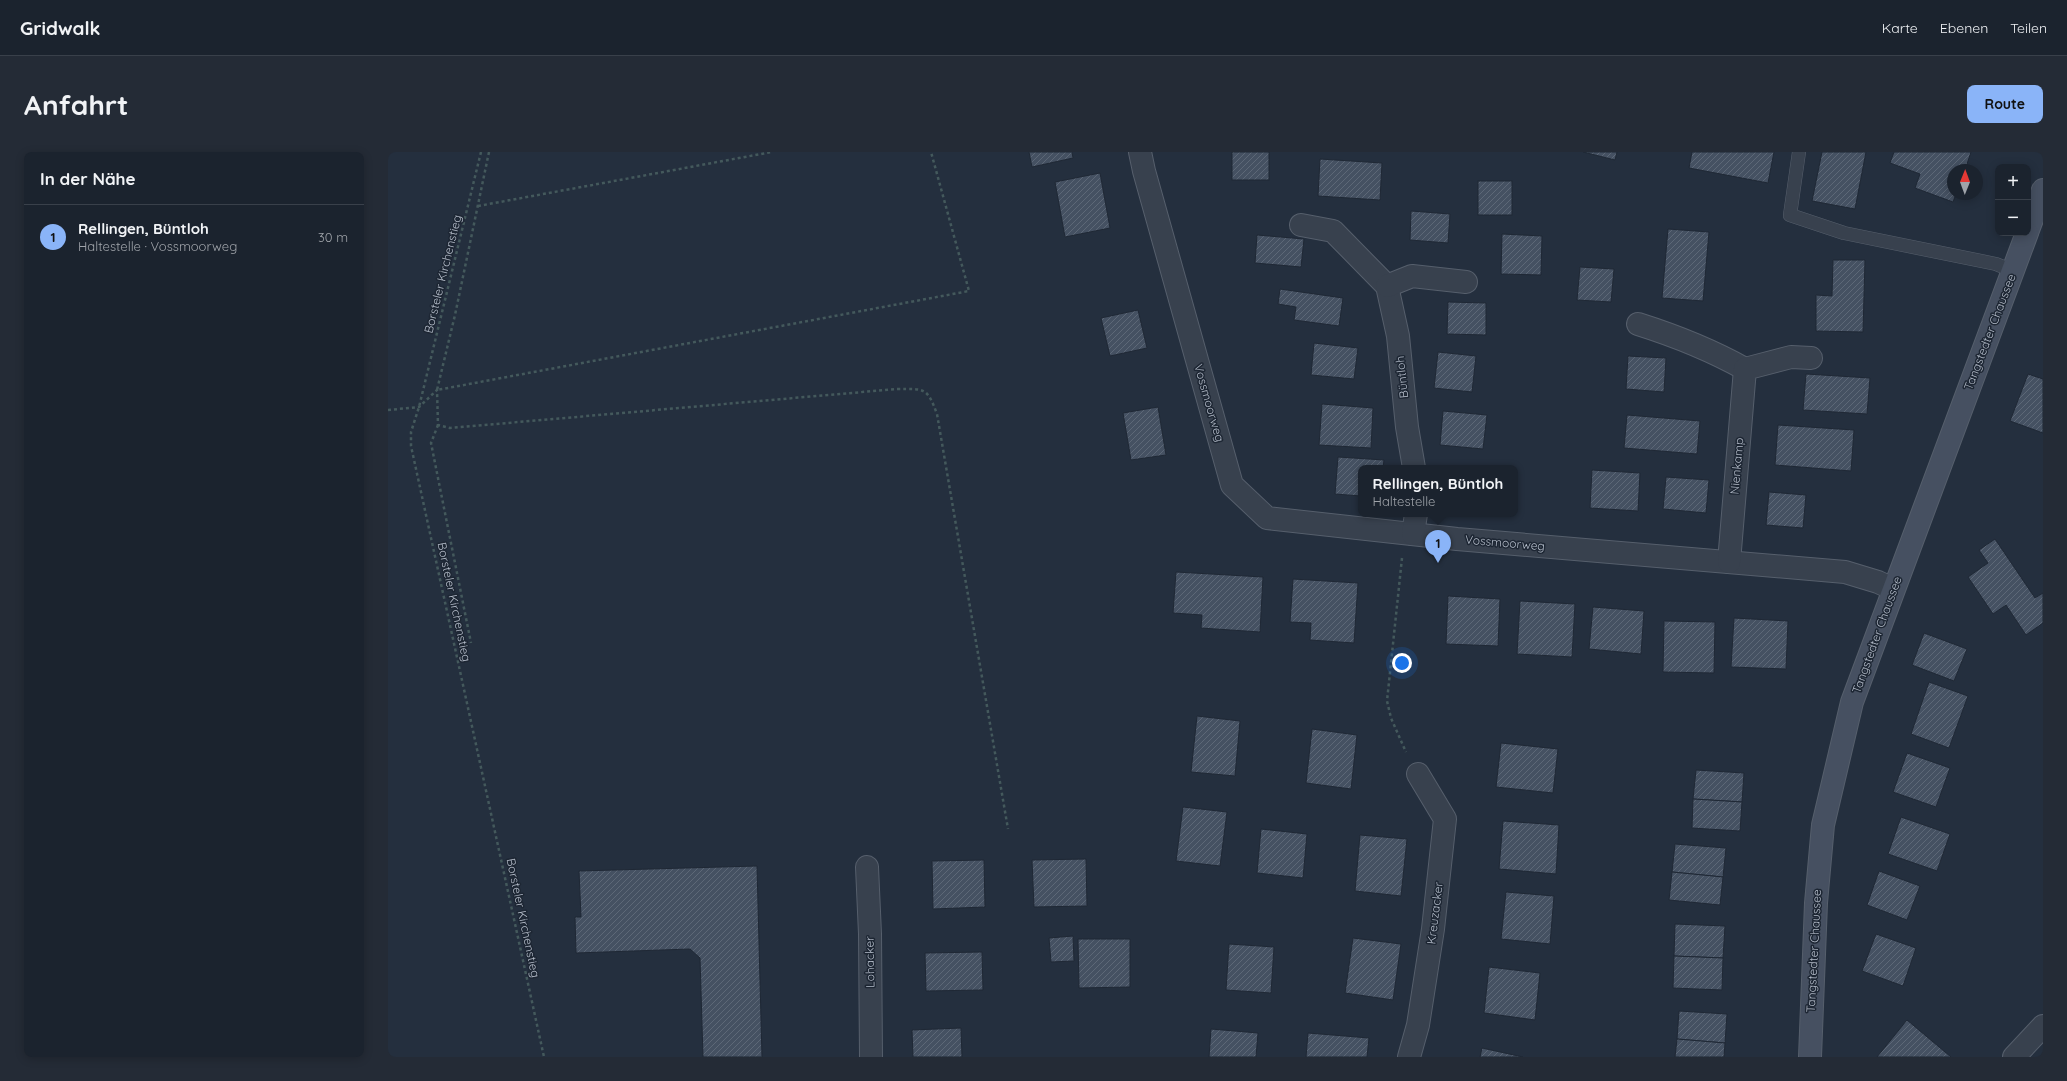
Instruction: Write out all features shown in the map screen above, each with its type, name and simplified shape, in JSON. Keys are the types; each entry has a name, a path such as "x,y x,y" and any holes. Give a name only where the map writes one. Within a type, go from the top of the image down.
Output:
{"main road":[{"path":"2031,222 2043,190"},
{"name":"Tangstedter Chaussee","path":"1810,1057 1816,903 1823,825 1852,702 2026,236"}],"street":[{"name":"Vossmoorweg","path":"1140,152 1146,179 1232,485 1267,518 1411,527 1729,562 1845,572 1878,582 1893,589"},
{"path":"1301,225 1333,231 1387,286 1412,276 1466,282"},
{"name":"Büntloh","path":"1387,286 1398,336 1407,427 1413,465"},
{"path":"1638,324 1685,339 1722,356 1745,369 1791,357 1811,358"},
{"name":"Nienkamp","path":"1729,562 1745,369"},
{"name":"Kreuzacker","path":"1409,1057 1418,1025 1434,929 1445,819 1418,774"},
{"name":"Lohacker","path":"867,867 870,934 871,1057"},
{"path":"2014,1057 2043,1026"}],"lane":[{"path":"1799,152 1790,215 1844,233 1996,264 2013,271"}],"path":[{"name":"Borsteler Kirchenstieg","path":"481,152 419,407 411,432 411,446 544,1057"},
{"path":"471,643 430,443 438,425 437,390 489,152"},
{"path":"478,206 772,152"},
{"path":"388,410 419,407 437,390 969,291 931,152"},
{"path":"438,425 450,428 897,389 920,389 930,395 937,414 1008,829"},
{"path":"1411,527 1387,701 1398,737 1418,774"}],"building":[{"path":"1029,152 1072,152 1073,158 1032,167"},
{"path":"1232,152 1269,152 1269,180 1232,180"},
{"path":"1583,152 1617,152 1615,160"},
{"path":"1692,152 1774,152 1768,183 1689,168"},
{"path":"1822,152 1866,152 1855,209 1812,201"},
{"path":"1894,152 1971,152 1967,164 1947,164 1947,200 1915,188 1920,174 1890,163"},
{"path":"1320,159 1382,163 1380,200 1318,196"},
{"path":"1100,173 1110,228 1065,237 1055,182"},
{"path":"1478,181 1512,181 1512,215 1478,215"},
{"path":"1411,211 1450,214 1448,243 1410,240"},
{"path":"1668,229 1709,232 1703,301 1662,298"},
{"path":"1502,234 1542,236 1541,275 1501,274"},
{"path":"1257,235 1304,239 1301,267 1255,263"},
{"path":"1833,260 1865,260 1863,332 1816,331 1816,295 1832,296"},
{"path":"1580,267 1614,269 1611,302 1577,300"},
{"path":"1280,289 1343,298 1339,326 1294,320 1296,307 1278,304"},
{"path":"1448,302 1486,303 1486,335 1447,334"},
{"path":"1138,310 1147,348 1110,356 1101,318"},
{"path":"1314,343 1358,348 1354,379 1311,375"},
{"path":"1438,352 1476,356 1472,392 1434,388"},
{"path":"1628,356 1666,358 1664,392 1626,389"},
{"path":"1806,374 1870,378 1867,414 1803,410"},
{"path":"2028,374 2043,379 2043,433 2010,421"},
{"path":"1322,404 1373,408 1371,448 1319,445"},
{"path":"1158,407 1166,455 1131,460 1123,413"},
{"path":"1443,411 1487,415 1483,449 1440,445"},
{"path":"1627,415 1700,421 1697,454 1624,448"},
{"path":"1778,425 1854,430 1851,471 1775,465"},
{"path":"1338,457 1384,460 1383,465 1358,465 1358,496 1335,494"},
{"path":"1592,470 1640,473 1638,511 1590,508"},
{"path":"1666,477 1709,480 1706,513 1663,509"},
{"path":"1769,492 1806,495 1803,528 1766,525"},
{"path":"1995,539 2035,598 2043,593 2043,623 2026,635 2006,605 1993,614 1968,577 1988,563 1979,550"},
{"path":"1176,572 1263,577 1260,632 1201,628 1202,615 1173,613"},
{"path":"1293,579 1358,583 1354,643 1310,640 1311,623 1290,622"},
{"path":"1448,596 1500,599 1498,646 1446,644"},
{"path":"1520,601 1575,604 1572,657 1517,654"},
{"path":"1593,607 1644,611 1641,654 1589,649"},
{"path":"1734,618 1788,621 1786,669 1731,667"},
{"path":"1664,621 1715,622 1714,673 1663,672"},
{"path":"1924,633 1967,649 1954,681 1912,665"},
{"path":"1929,682 1968,696 1949,748 1911,734"},
{"path":"1197,716 1240,721 1235,776 1191,772"},
{"path":"1312,729 1357,735 1351,789 1306,783"},
{"path":"1501,743 1558,749 1553,793 1496,787"},
{"path":"1907,753 1950,768 1936,807 1893,792"},
{"path":"1696,770 1744,773 1742,802 1693,799"},
{"path":"1693,799 1742,802 1740,831 1692,828"},
{"path":"1183,807 1227,812 1220,866 1176,861"},
{"path":"1901,817 1950,834 1937,871 1888,854"},
{"path":"1503,821 1559,825 1556,874 1499,869"},
{"path":"1261,829 1307,834 1303,878 1257,873"},
{"path":"1360,835 1407,839 1401,896 1355,891"},
{"path":"1675,844 1726,848 1723,877 1672,872"},
{"path":"1086,859 1087,906 1034,907 1032,860"},
{"path":"984,860 985,907 933,909 932,861"},
{"path":"757,866 762,1057 703,1057 700,958 690,949 576,953 575,917 581,917 579,871"},
{"path":"1879,871 1920,886 1907,920 1867,905"},
{"path":"1672,872 1723,877 1720,905 1669,900"},
{"path":"1506,892 1554,896 1550,944 1501,939"},
{"path":"1675,924 1725,926 1723,958 1674,956"},
{"path":"1876,934 1916,948 1903,986 1862,971"},
{"path":"1073,936 1074,961 1051,962 1049,938"},
{"path":"1353,938 1401,944 1393,1000 1345,993"},
{"path":"1078,939 1130,939 1130,987 1079,988"},
{"path":"1229,944 1274,947 1271,993 1226,990"},
{"path":"982,952 983,990 926,991 925,953"},
{"path":"1674,956 1723,958 1722,990 1673,988"},
{"path":"1489,967 1540,973 1535,1020 1484,1013"},
{"path":"1679,1011 1727,1014 1725,1043 1677,1039"},
{"path":"1907,1020 1951,1057 1877,1057"},
{"path":"961,1028 962,1057 913,1057 912,1030"},
{"path":"1211,1029 1258,1033 1256,1057 1209,1057"},
{"path":"1308,1033 1369,1038 1367,1057 1306,1057"},
{"path":"1677,1039 1725,1043 1724,1057 1675,1057"},
{"path":"1482,1048 1523,1057 1480,1057"}],"place":[{"name":"Rellingen, Büntloh","path":"1438,563"}]}
